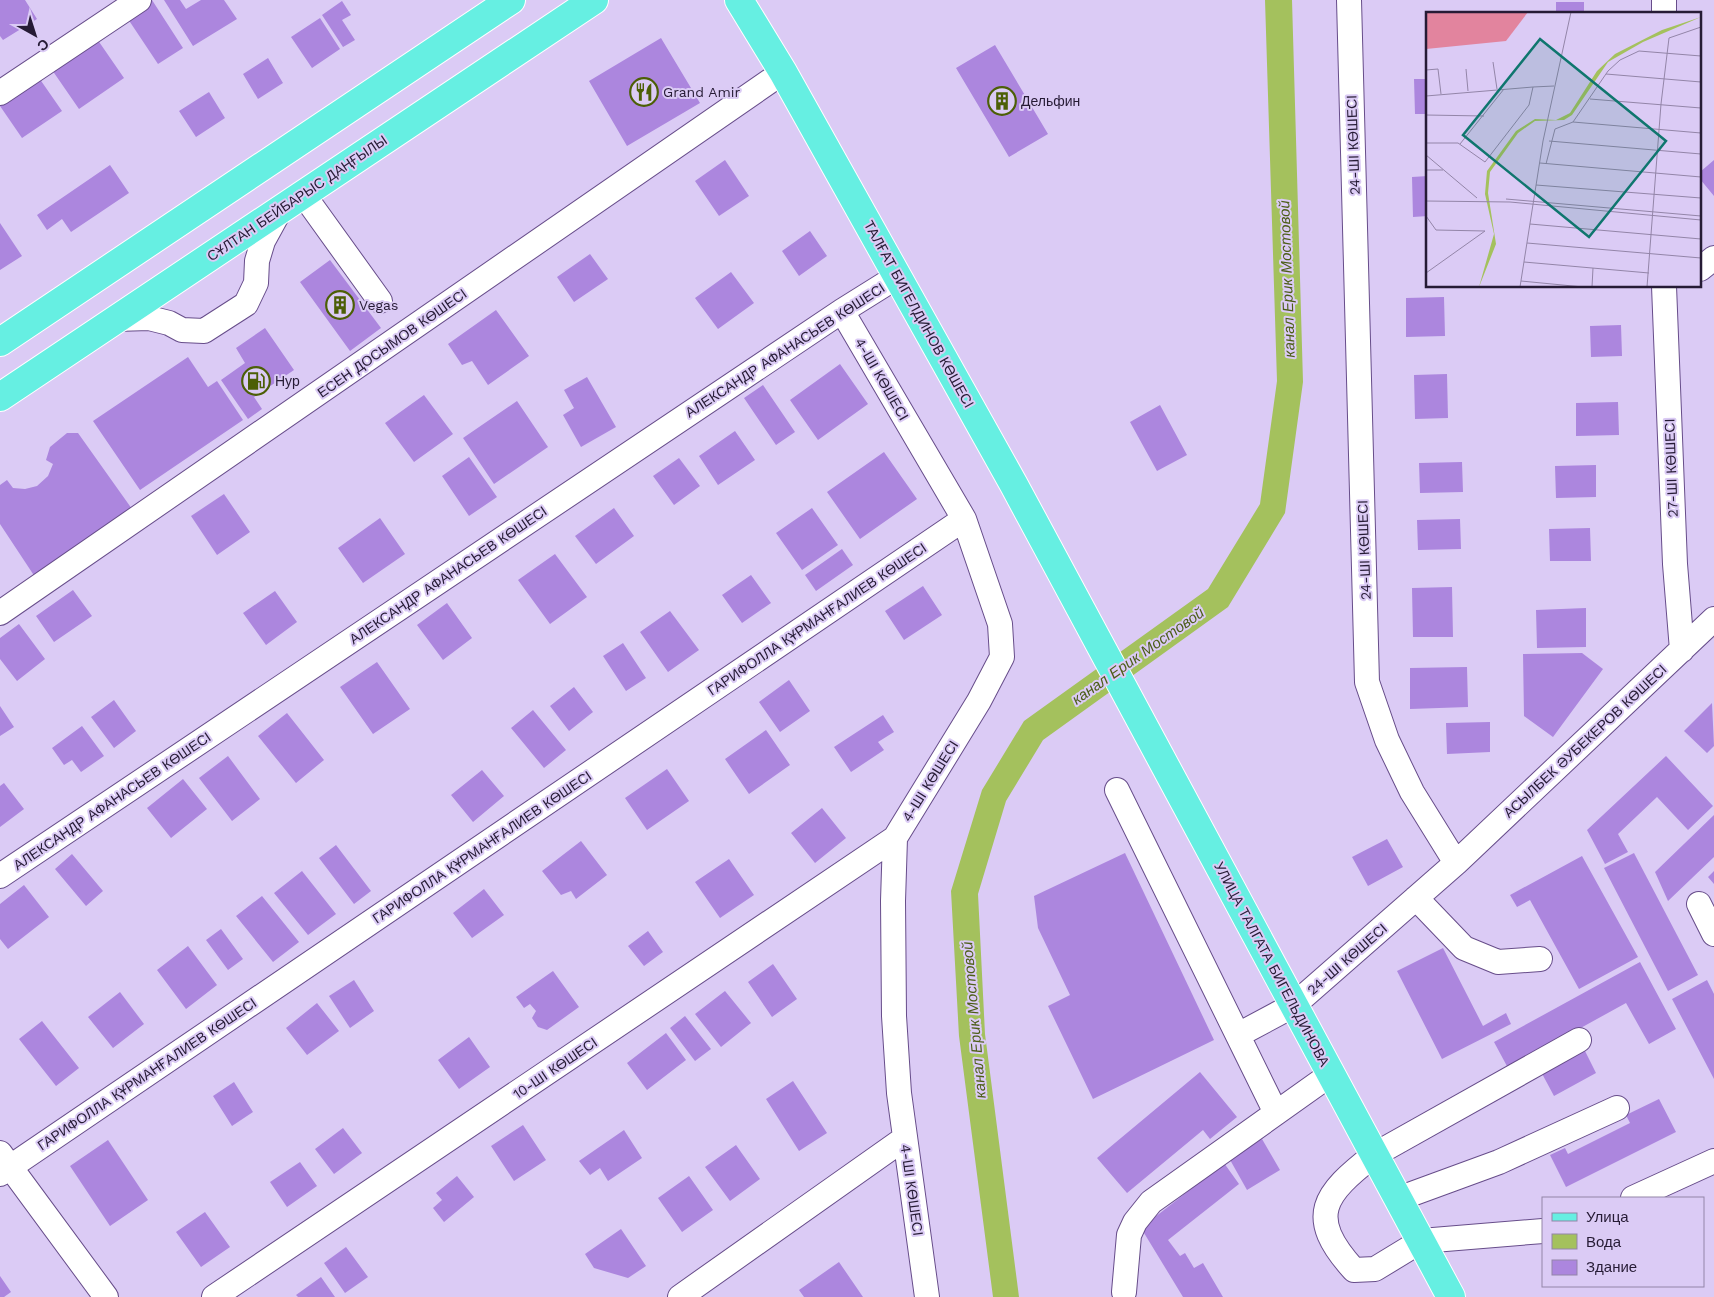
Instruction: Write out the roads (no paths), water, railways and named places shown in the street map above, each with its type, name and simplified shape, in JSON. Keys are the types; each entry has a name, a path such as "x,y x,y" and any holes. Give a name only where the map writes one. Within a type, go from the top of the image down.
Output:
{"main road":[{"path":"0,342 511,0"},
{"name":"СҰЛТАН БЕЙБАРЫС ДАҢҒЫЛЫ","path":"0,396 594,0"},
{"name":"ТАЛҒАТ БИГЕЛДИНОВ КӨШЕСІ","path":"739,0 783,72 898,276 1092,632"},
{"name":"УЛИЦА ТАЛГАТА БИГЕЛЬДИНОВА","path":"1092,632 1451,1297"}],"street":[{"path":"0,93 139,0"},
{"name":"24-ШІ КӨШЕСІ","path":"1238,1035 1294,1005 1456,863 1408,784 1387,740 1367,682 1349,0"},
{"name":"ЕСЕН ДОСЫМОВ КӨШЕСІ","path":"0,613 783,72"},
{"path":"304,194 380,301"},
{"path":"116,319 149,318 169,322 182,330 204,331 246,304 256,283 257,261 262,241 280,210"},
{"path":"1702,267 1714,258"},
{"name":"АЛЕКСАНДР АФАНАСЬЕВ КӨШЕСІ","path":"0,876 842,311 898,276"},
{"name":"27-ШІ КӨШЕСІ","path":"1669,290 1674,564 1682,650"},
{"name":"4-ШІ КӨШЕСІ","path":"842,311 964,519 1000,624 1002,657 980,701 895,838 893,901 894,1016 899,1093 927,1297"},
{"name":"ГАРИФОЛЛА ҚҰРМАНҒАЛИЕВ КӨШЕСІ","path":"4,1165 964,519"},
{"name":"АСЫЛБЕК ӘУБЕКЕРОВ КӨШЕСІ","path":"1456,863 1714,619"},
{"path":"1116,790 1276,1113"},
{"name":"10-ШІ КӨШЕСІ","path":"214,1297 895,838"},
{"path":"1416,898 1464,948 1498,962 1540,959"},
{"path":"1699,904 1714,934"},
{"path":"1542,1231 1421,1241 1375,1270 1354,1270 1337,1251 1326,1228 1327,1200 1344,1178 1374,1154 1579,1040"},
{"path":"1124,1292 1128,1235 1135,1222 1151,1202 1331,1074"},
{"path":"1398,1199 1499,1162 1617,1108"},
{"path":"680,1297 905,1138"},
{"path":"1635,1197 1714,1161"},
{"path":"4,1165 106,1297"}],"water":[{"name":"канал Ерик Мостовой","path":"1265,0 1292,0 1303,382 1285,513 1228,607 1043,740 1006,801 978,894 985,1034 1019,1297 993,1297 959,1036 951,891 982,790 1024,721 1208,589 1260,504 1277,381"}],"place":[{"name":"Grand Amir","path":"644,92"},
{"name":"Дельфин","path":"1002,101"},
{"name":"Vegas","path":"340,305"},
{"name":"Нур","path":"256,381"}]}
